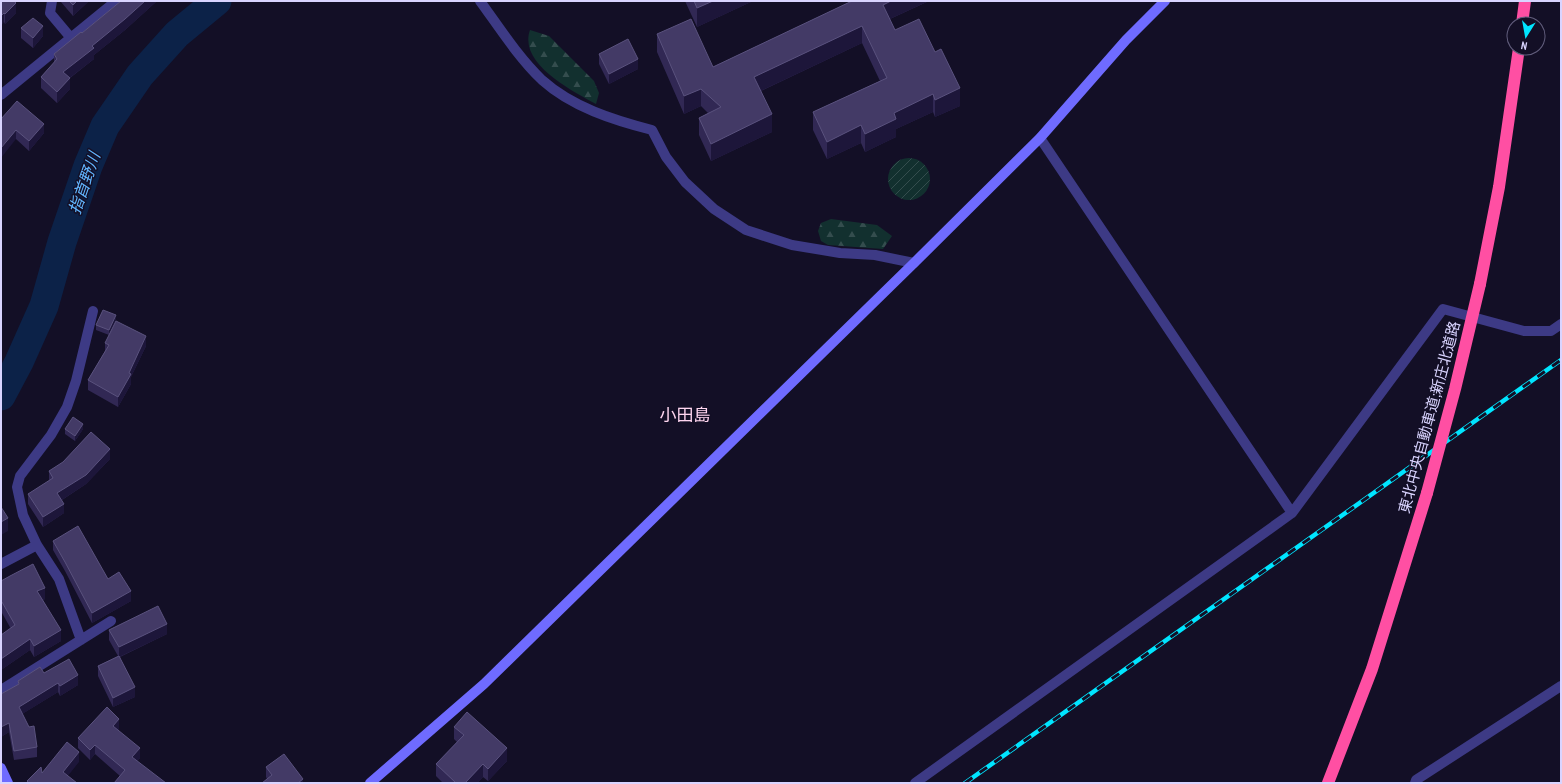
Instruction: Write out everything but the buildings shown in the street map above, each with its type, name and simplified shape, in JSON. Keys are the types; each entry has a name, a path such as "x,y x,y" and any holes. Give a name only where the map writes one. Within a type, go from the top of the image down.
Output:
{"highway":[{"path":"1523,16 1525,1"},
{"name":"東北中央自動車道;新庄北道路","path":"1328,783 1372,669 1427,493 1455,390 1480,284 1499,187 1518,56"}],"street":[{"path":"52,1 50,13 71,38"},
{"path":"1,96 116,1"},
{"path":"480,1 521,56 542,80 564,97 593,111 621,122 652,130 666,157 685,182 714,209 746,230 792,245 840,254 875,255 914,263"},
{"path":"370,783 484,684 914,263 1040,138 1126,40 1165,1"},
{"path":"1040,138 1292,513"},
{"path":"915,783 1292,513 1443,309 1524,331 1551,331 1561,324"},
{"path":"80,640 59,579 37,545 23,515 17,487 20,476 51,435 67,407 76,381 94,311"},
{"path":"1,564 37,545"},
{"path":"1,690 111,621"},
{"path":"1415,783 1416,780 1561,686"},
{"path":"1,768 8,783"}],"green space":[{"path":"530,30 549,36 594,81 599,93 596,104 562,84 540,65 532,54 528,42"},
{"path":"905,158 913,158 921,161 927,167 930,179 927,191 921,197 913,200 905,200 897,197 891,191 888,183 888,175 891,167 897,161"},
{"path":"831,219 877,225 892,236 883,249 828,245 821,241 818,231 821,223"}],"waterway":[{"name":"指首野川","path":"1,396 19,362 44,306 62,242 88,166 105,126 140,75 177,34 217,1"}],"railway":[{"path":"965,783 1561,360"}],"district":[{"name":"小田島","path":"685,415"}]}
